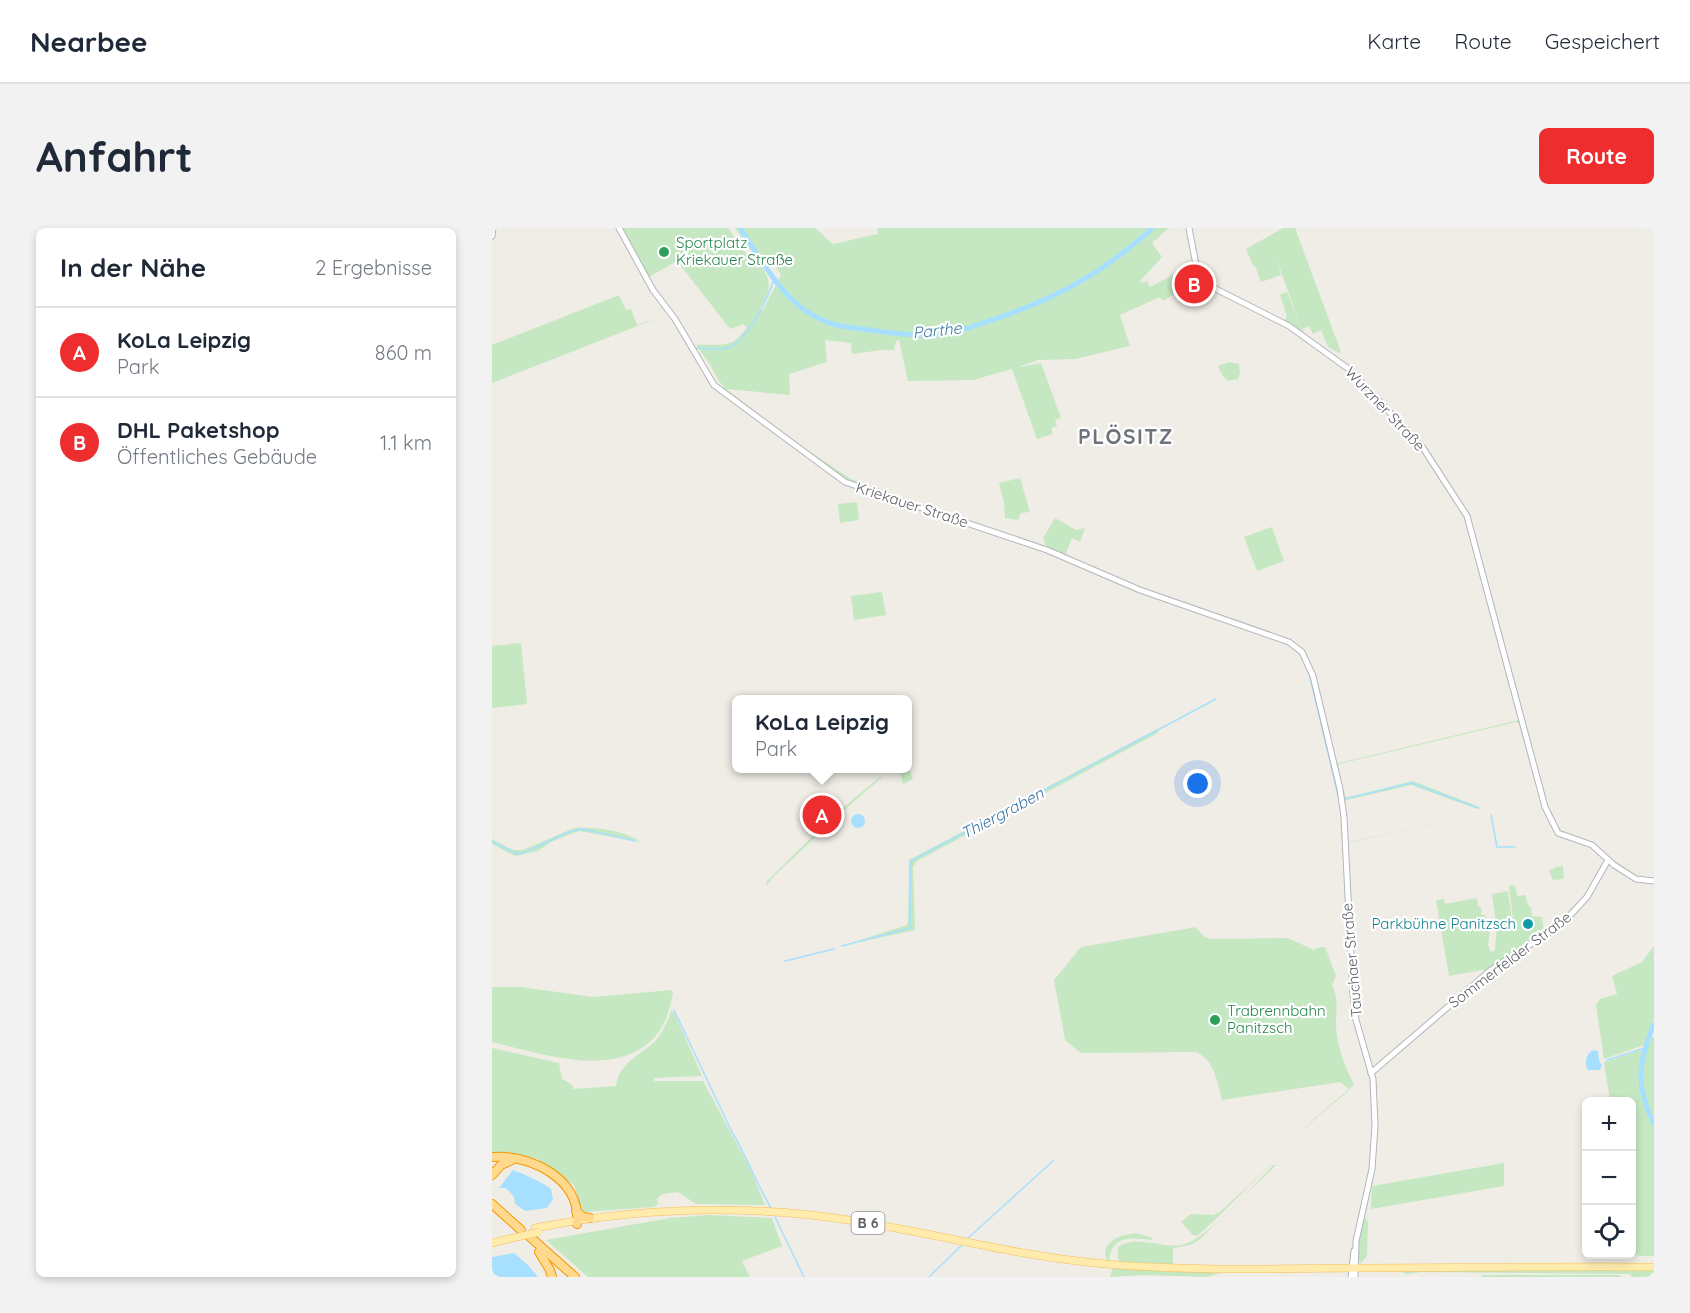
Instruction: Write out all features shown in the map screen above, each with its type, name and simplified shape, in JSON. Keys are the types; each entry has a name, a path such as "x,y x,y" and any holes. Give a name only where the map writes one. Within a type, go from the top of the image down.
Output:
{"highway":[{"path":"492,1157 519,1159 536,1164 550,1172 566,1185 572,1198 576,1220 583,1216 590,1218"},
{"path":"492,1175 501,1165 519,1159"},
{"path":"492,1197 494,1209 575,1277"},
{"path":"522,1234 567,1277"},
{"path":"539,1252 552,1277"}],"main road":[{"name":"B 6","path":"590,1218 655,1211 772,1212 856,1221 1058,1259 1144,1267 1339,1269 1654,1267"},
{"name":"B 6","path":"492,1239 576,1220 691,1211"},
{"name":"B 6","path":"492,1243 506,1237"}],"street":[{"path":"492,236 493,228"},
{"name":"Kriekauer Straße","path":"619,228 653,291 675,320 714,385 845,482 1047,550 1149,594 1288,642 1302,652"},
{"name":"Wurzner Straße","path":"1189,228 1198,272 1206,284 1289,326 1343,364 1423,448 1467,516 1545,807 1557,832 1592,845 1608,860"},
{"name":"Tauchaer Straße","path":"1302,652 1313,676 1340,789 1344,817 1354,1004 1371,1072 1375,1126 1372,1170 1356,1241 1352,1277"},
{"path":"1608,860 1636,879 1654,881"},
{"name":"Sommerfelder Straße","path":"1371,1072 1491,970 1562,924 1590,893 1608,860"},
{"path":"1339,1269 1352,1277"}],"green space":[{"path":"623,228 728,228 756,268 761,265 735,228 815,228 833,244 878,234 877,228 1169,228 1152,243 1162,257 1140,283 1147,281 1150,287 1176,273 1180,286 1185,288 1163,301 1160,297 1120,315 1130,346 1075,359 1038,360 1015,368 1041,363 1061,418 1055,420 1057,426 1051,428 1053,434 1037,439 1012,369 973,380 908,381 899,340 896,341 894,350 852,354 851,343 825,340 827,362 789,374 790,395 726,389 797,443 851,479 908,499 907,502 849,483 722,391 724,387 696,345 730,343 736,340 747,327 743,324 730,329 677,261 649,277","holes":["772,261 781,275 763,310 760,308 769,287 767,276 761,266"]},
{"path":"1283,228 1295,228 1341,352 1339,353 1328,347 1321,330 1313,334 1309,326 1302,329 1304,331 1301,333 1281,320 1285,320 1287,316 1280,295 1287,292 1302,330 1276,258 1281,275 1261,282 1253,266 1246,249"},
{"path":"619,295 626,310 631,309 637,325 658,318 492,383 492,345"},
{"path":"1229,362 1239,364 1238,379 1228,381 1222,375 1218,366"},
{"path":"1020,478 1030,512 1021,513 1018,520 1005,518 999,483"},
{"path":"857,502 859,520 840,523 838,504"},
{"path":"1055,518 1076,530 1085,528 1080,542 1072,538 1065,556 1047,548 1043,538"},
{"path":"1272,527 1284,561 1257,571 1244,537"},
{"path":"882,592 886,615 854,620 851,596"},
{"path":"521,643 527,704 492,708 492,646"},
{"path":"1519,720 1520,724 1516,722 1339,764 1337,767 1346,798 1413,781 1479,807 1477,809 1411,785 1347,800 1344,802 1347,841 1349,842 1479,814 1347,843 1335,764"},
{"path":"1157,729 1158,733 917,861 913,867 915,930 860,942 860,940 907,925 909,860"},
{"path":"900,773 911,773 913,779 903,784"},
{"path":"882,777 834,819 832,817"},
{"path":"574,828 609,830 641,842 579,831 551,842 538,851 515,856 492,844 492,839 513,850 523,850"},
{"path":"817,832 819,834 766,886 767,881"},
{"path":"1563,866 1564,879 1553,880 1549,871"},
{"path":"1515,885 1517,896 1525,895 1531,907 1532,916 1542,917 1544,934 1488,971 1449,976 1436,900 1444,899 1445,904 1477,898 1478,906 1482,909 1481,915 1485,915 1490,931 1488,945 1491,952 1495,950 1497,925 1513,921 1509,886"},
{"path":"1508,891 1512,920 1496,923 1492,894"},
{"name":"Trabrennbahn Panitzsch","path":"1196,927 1203,936 1210,939 1288,938 1314,950 1325,947 1336,976 1332,985 1336,1000 1338,1042 1354,1084 1345,1094 1318,1116 1197,1236 1193,1235 1181,1222 1191,1214 1213,1215 1220,1212 1316,1117 1349,1089 1340,1082 1222,1100 1211,1066 1196,1052 1081,1053 1065,1040 1054,980 1081,947"},
{"path":"1654,946 1654,1019 1644,1045 1604,1059 1596,1005 1600,999 1617,994 1612,976 1642,962"},
{"path":"492,987 521,987 593,997 672,990 673,995 663,1025 648,1043 629,1055 607,1060 584,1060 560,1058 492,1042"},
{"path":"671,1011 674,1012 702,1076 654,1078 654,1081 703,1081 751,1170 765,1205 696,1204 678,1192 663,1194 657,1198 658,1204 654,1207 584,1212 574,1185 538,1159 492,1153 492,1048 559,1063 562,1079 571,1084 574,1089 616,1086 620,1072 659,1037"},
{"path":"1652,1037 1654,1037 1654,1120 1642,1079 1644,1059"},
{"path":"1642,1050 1639,1071 1641,1097 1654,1127 1654,1256 1636,1254 1636,1097 1609,1097 1604,1062"},
{"path":"1504,1163 1504,1186 1371,1209 1372,1186"},
{"path":"1273,1165 1276,1165 1246,1194"},
{"path":"709,1215 772,1218 782,1246 742,1261 750,1277 588,1277 546,1240 670,1218"},
{"path":"1366,1217 1368,1223 1367,1256 1360,1264 1358,1246"},
{"path":"1218,1221 1199,1240 1190,1245 1173,1248 1173,1264 1118,1260 1118,1247 1125,1243 1182,1245 1204,1233"},
{"path":"1136,1233 1153,1238 1152,1240 1130,1239 1119,1242 1114,1246 1109,1261 1106,1259 1105,1250 1114,1239"},
{"path":"1113,1267 1220,1270 1220,1273 1207,1277 1143,1275 1110,1277"},
{"path":"1654,1269 1654,1277 1632,1277 1630,1274 1423,1272 1405,1274 1399,1270"},
{"path":"1482,1275 1618,1275 1622,1277 1482,1277"}],"water":[{"path":"858,814 863,816 865,821 863,826 858,828 853,826 851,821 853,816"},
{"path":"1593,1050 1598,1051 1602,1066 1600,1070 1588,1070 1587,1068 1587,1056"},
{"path":"513,1170 551,1189 553,1199 547,1208 525,1211 515,1204 514,1197 506,1188 499,1188"},
{"path":"514,1253 538,1277 492,1277 492,1257"}],"waterway":[{"name":"Parthe","path":"740,228 781,288 807,312 823,321 841,326 914,335 958,331 1045,299 1105,266 1152,228"},
{"path":"696,348 722,349 737,343 756,317 774,279"},
{"name":"Thiergraben","path":"1309,673 1338,795"},
{"name":"Thiergraben","path":"842,946 910,928 911,861 1216,699"},
{"name":"Thiergraben","path":"1344,799 1411,783 1479,808"},
{"path":"1491,815 1497,847 1515,847"},
{"path":"492,842 518,854 566,833 582,829 635,841"},
{"name":"Thiergraben","path":"785,961 834,949"},
{"path":"674,1010 771,1208"},
{"name":"Parthe","path":"1654,1024 1645,1051 1641,1074 1644,1098 1654,1124"},
{"path":"1607,1060 1645,1048"},
{"path":"968,1238 1054,1160"},
{"path":"774,1215 804,1277"},
{"path":"929,1277 963,1244"}],"place":[{"name":"Sportplatz Kriekauer Straße","path":"664,252"},
{"name":"DHL Paketshop","path":"1194,284"},
{"name":"KoLa Leipzig","path":"822,815"},
{"name":"Parkbühne Panitzsch","path":"1528,924"},
{"name":"Trabrennbahn Panitzsch","path":"1215,1020"}],"district":[{"name":"PLÖSITZ","path":"1126,437"}]}
